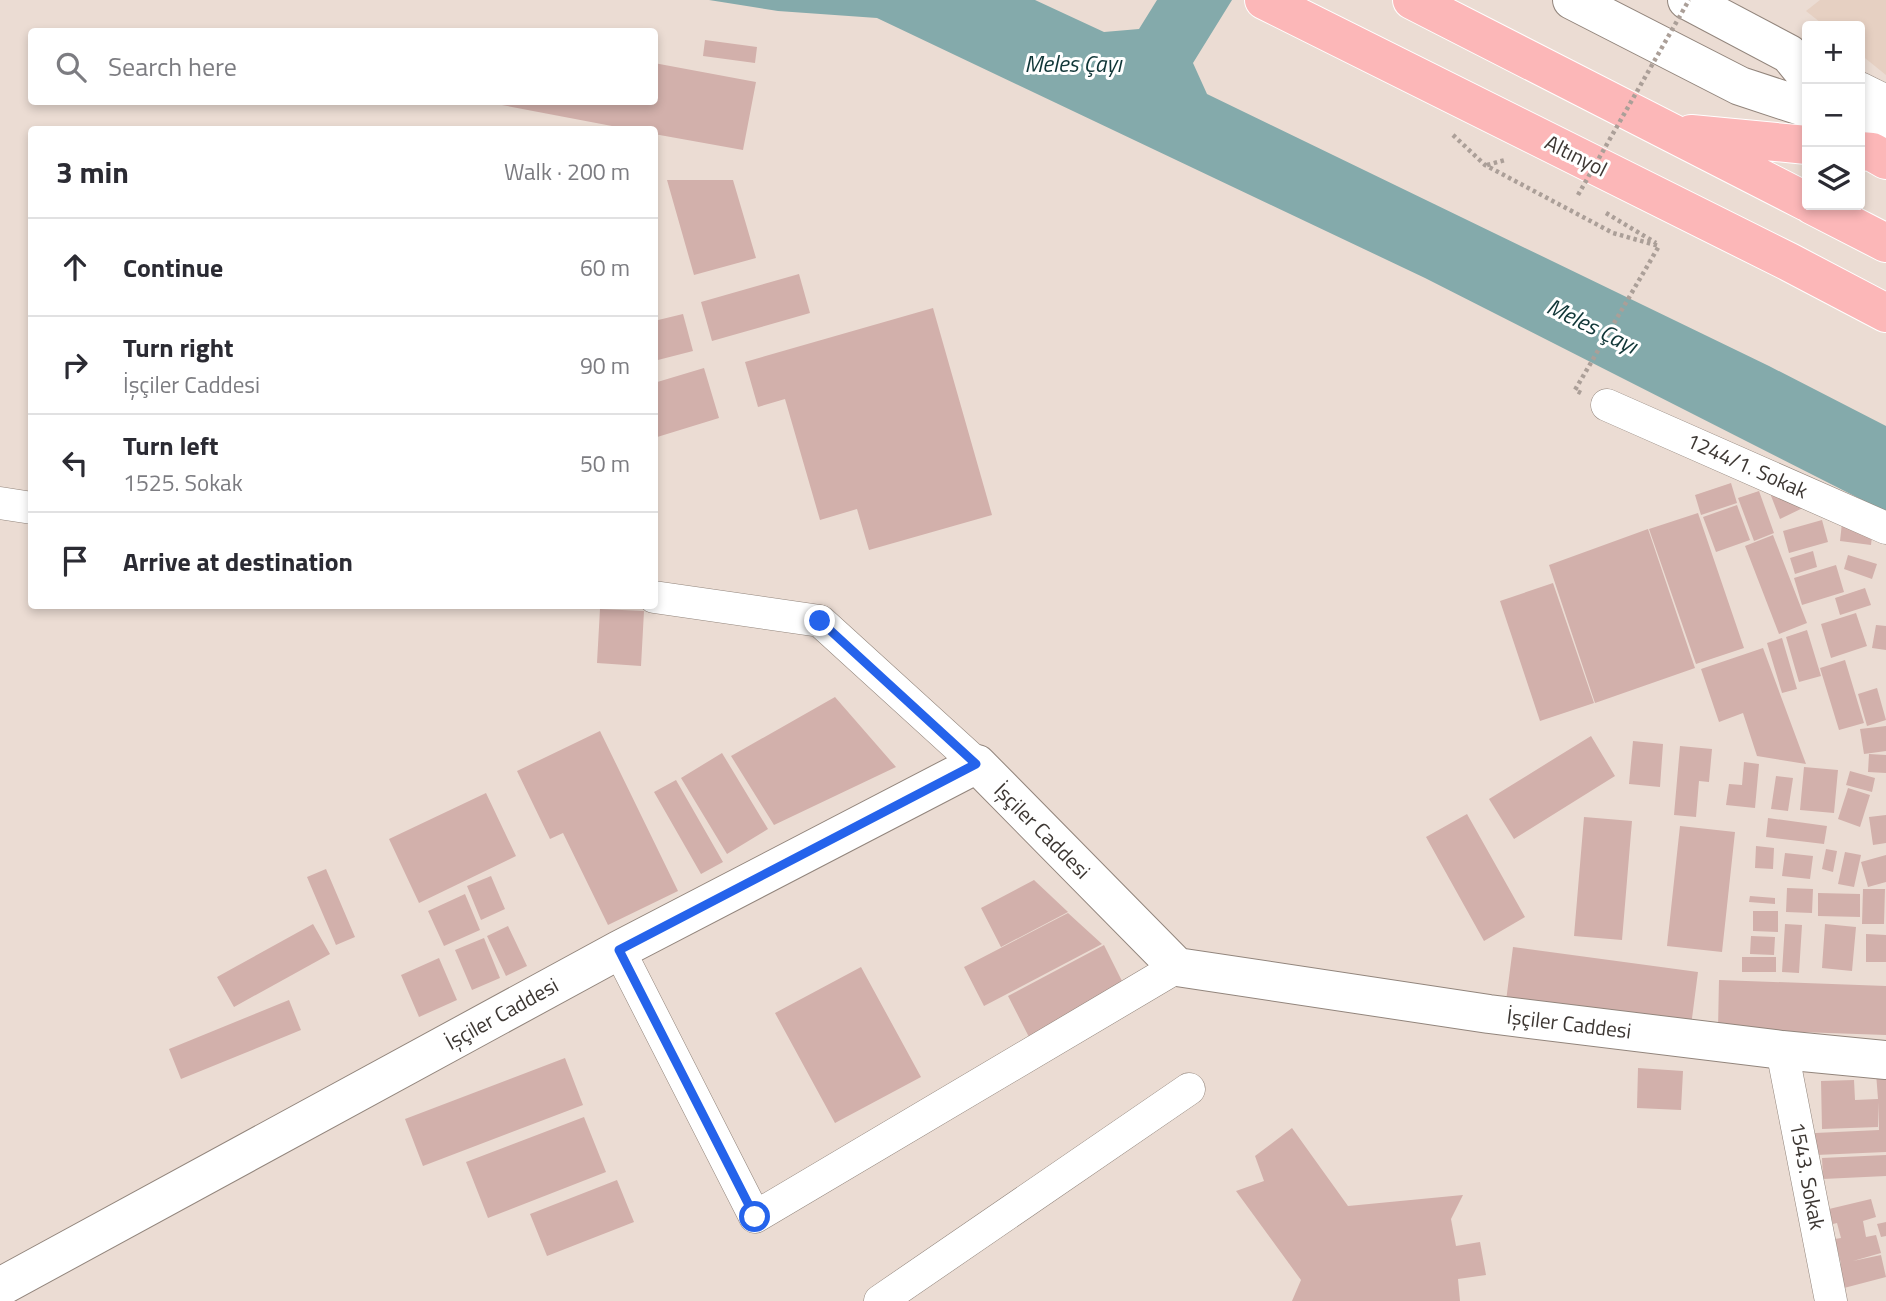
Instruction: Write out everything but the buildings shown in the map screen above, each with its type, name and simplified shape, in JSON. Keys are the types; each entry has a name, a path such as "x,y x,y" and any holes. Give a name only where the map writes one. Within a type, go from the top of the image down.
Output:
{"highway":[{"name":"Altınyol","path":"1264,0 1886,313"},
{"path":"1412,0 1802,200"},
{"path":"1669,132 1802,145"},
{"path":"1821,210 1886,243"}],"street":[{"path":"1572,0 1740,86 1802,106"},
{"path":"1688,0 1801,65"},
{"path":"1865,90 1886,101"},
{"name":"1244/1. Sokak","path":"1607,405 1886,528"},
{"path":"0,503 28,507"},
{"path":"658,598 820,621 976,764"},
{"name":"İşçiler Caddesi","path":"0,1287 619,950 976,764 1177,967 1489,1014 1886,1060"},
{"path":"619,950 755,1217 1177,967"},
{"name":"1543. Sokak","path":"1782,1050 1831,1301"},
{"path":"880,1301 1189,1089"}],"path":[{"path":"1590,202 1578,195 1688,0"},
{"path":"1446,128 1485,165 1613,233 1659,246"},
{"path":"1485,165 1507,160"},
{"path":"1601,209 1659,246"},
{"path":"1575,390 1659,246"}],"shaded area":[{"path":"1820,0 1886,0 1886,75 1865,58 1865,21 1819,21 1806,11"}],"water":[{"name":"Meles Çayı","path":"709,0 1035,0 1104,32 1139,29 1157,0 1232,0 1193,63 1207,94 1769,366 1886,426 1886,512 1425,278 877,18 778,11"}],"route":[{"path":"755,1217 619,950 976,764 820,621"}]}
